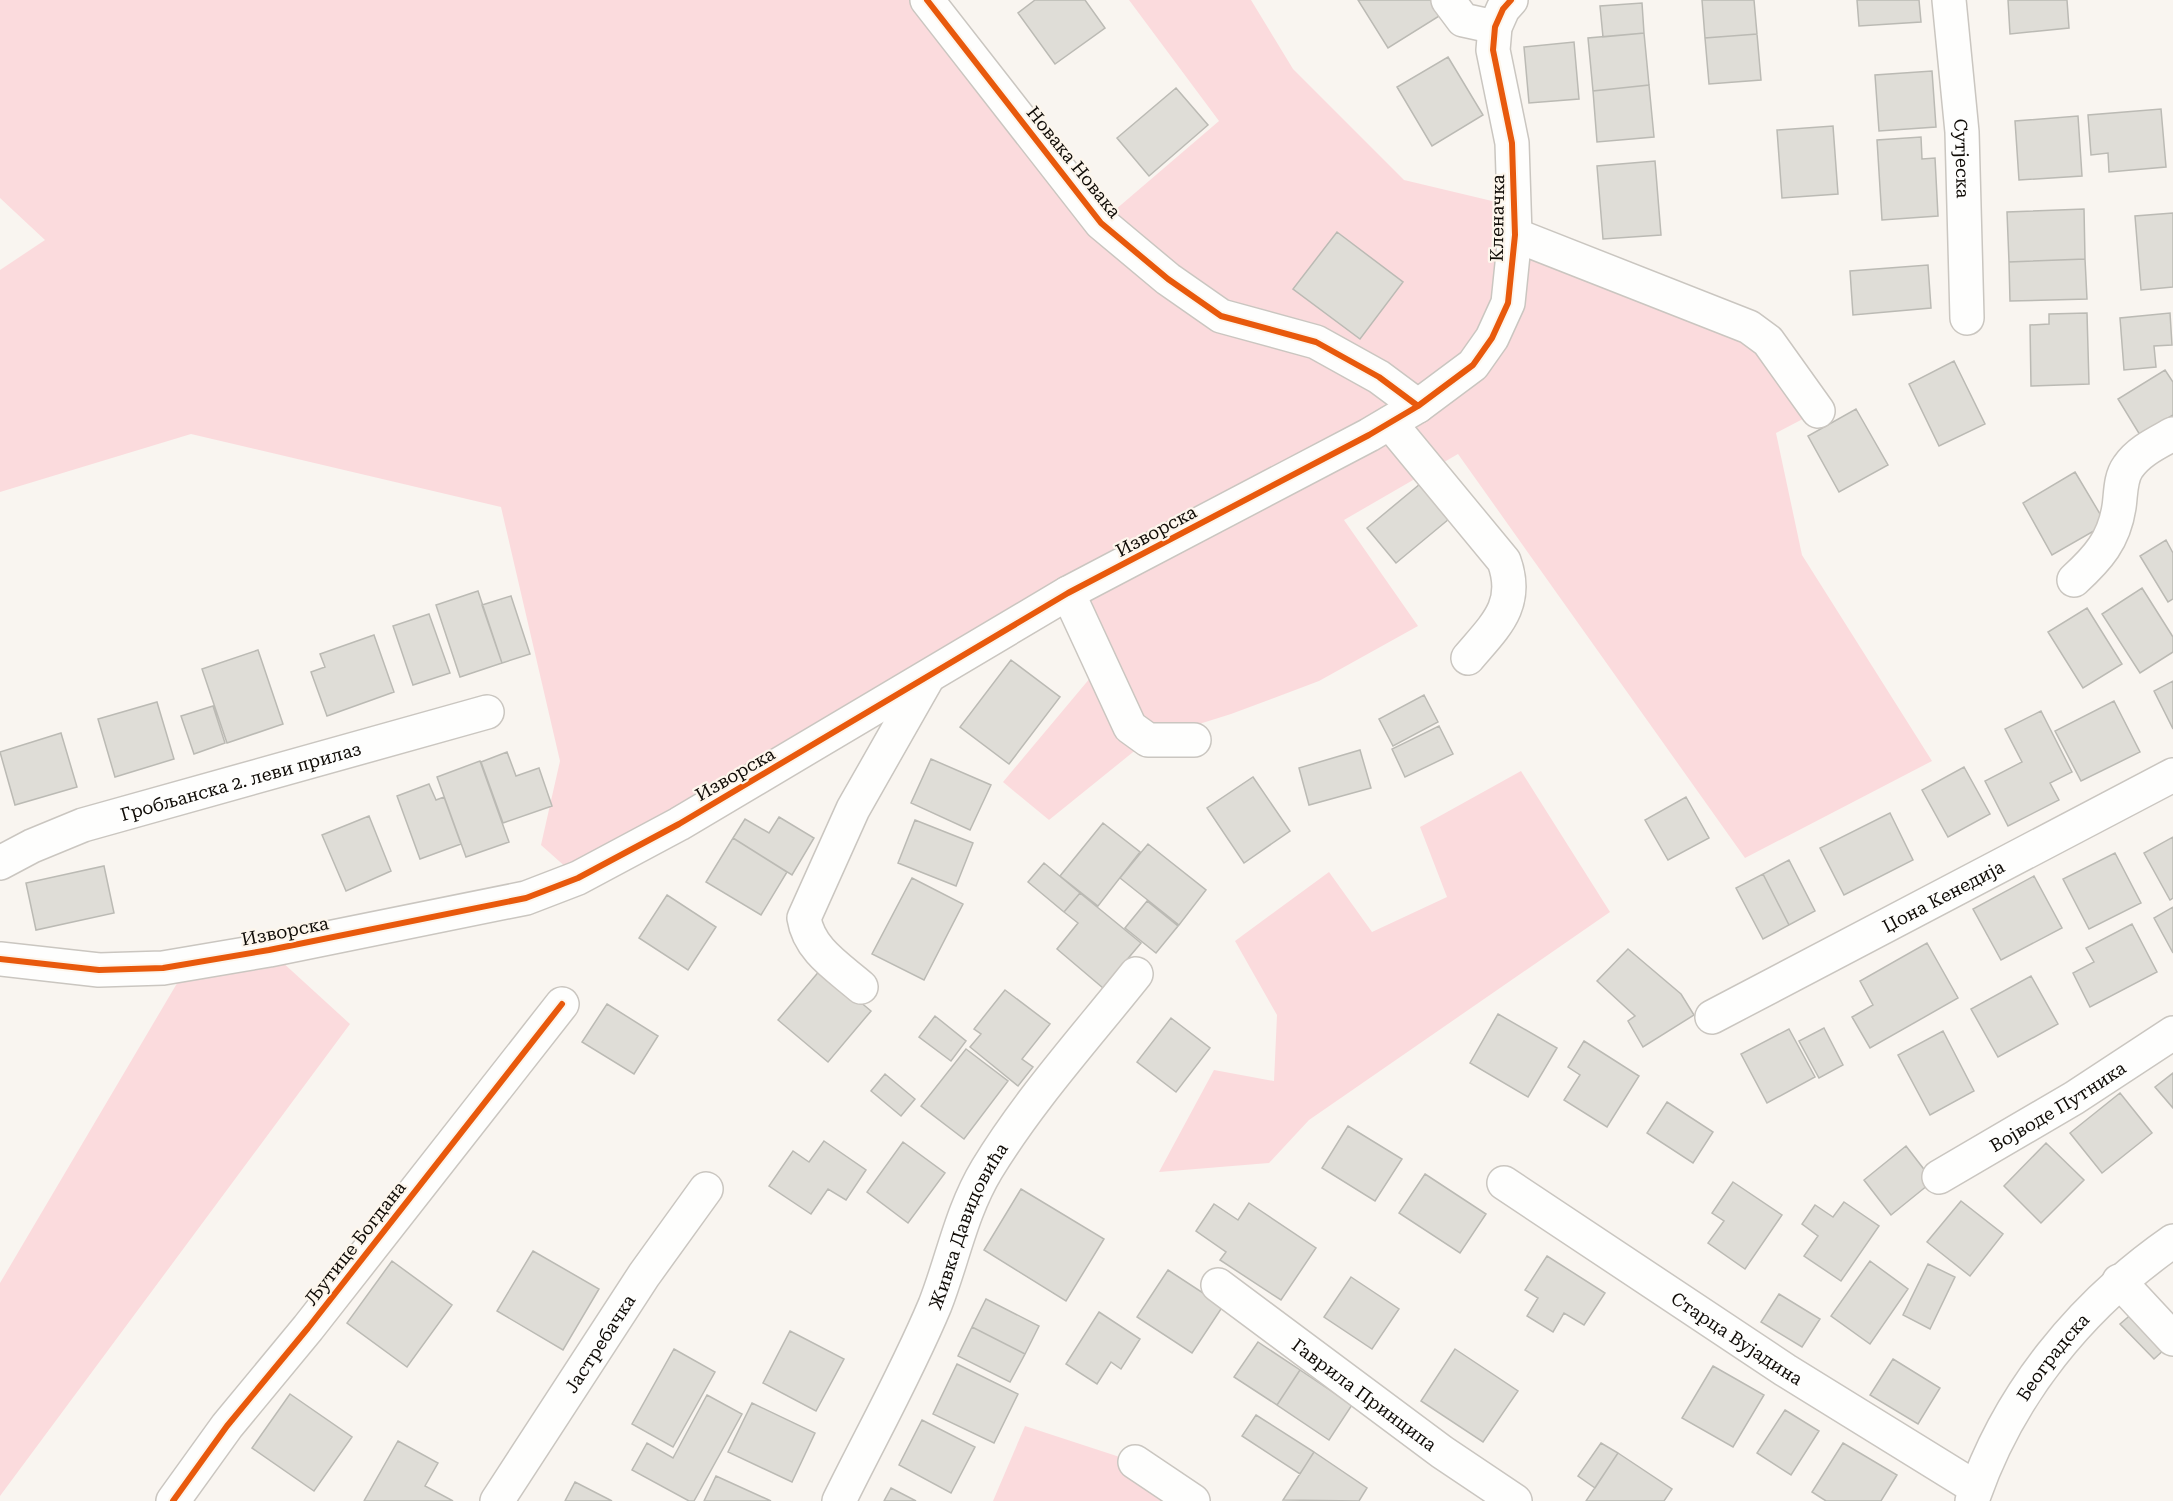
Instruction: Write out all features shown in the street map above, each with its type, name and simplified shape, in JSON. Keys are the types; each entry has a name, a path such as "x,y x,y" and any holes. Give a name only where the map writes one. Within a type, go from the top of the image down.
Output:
{"street":[{"name":"Новака Новака","path":"927,0 1101,222 1168,279 1221,316 1316,342 1379,377 1418,406"},
{"path":"1448,0 1463,20 1503,14"},
{"name":"Сутјеска","path":"1949,0 1962,132 1967,318"},
{"name":"Кленачка","path":"1418,406 1473,365 1492,338 1508,303 1515,235 1512,143 1493,50 1503,14"},
{"path":"1515,235 1749,327 1768,341 1818,411"},
{"name":"Изворска","path":"0,959 99,970 163,968 269,950 526,897 578,878 679,824 1068,593 1418,406"},
{"path":"1390,423 1504,561 1510,578 1510,597 1499,622 1468,658"},
{"path":"2074,580 2098,558 2113,533 2123,476 2128,467 2139,454 2173,434"},
{"path":"1068,593 1130,727 1148,740 1194,740"},
{"path":"861,987 815,947 807,934 804,918 853,809 928,675"},
{"name":"Гробљанска 2. леви прилаз","path":"0,863 32,846 83,825 487,712"},
{"name":"Џона Кенедија","path":"1712,1017 2173,775"},
{"name":"Живка Давидовића","path":"839,1501 923,1332 940,1291 959,1226 987,1169 1038,1096 1136,974"},
{"name":"Љутице Богдана","path":"173,1501 227,1426 308,1328 562,1004"},
{"name":"Војводе Путника","path":"1939,1177 2074,1098 2173,1033"},
{"name":"Старца Вујадина","path":"1504,1183 1974,1494"},
{"name":"Јастребачка","path":"497,1501 631,1294 706,1189"},
{"name":"Београдска","path":"1974,1494 2016,1406 2036,1375 2082,1318 2119,1281 2173,1241"},
{"path":"2119,1281 2173,1339"},
{"name":"Гаврила Принципа","path":"1218,1284 1442,1452 1515,1501"},
{"path":"1135,1462 1193,1501"}],"shaded area":[{"path":"0,0 929,0 1101,222 1219,121 1129,0 1251,0 1293,69 1404,180 1513,206 1515,235 1749,327 1818,411 1776,433 1802,555 1932,761 1745,858 1458,454 1344,520 1418,626 1319,681 1231,714 1148,740 1049,820 1003,782 1101,665 1068,594 578,878 541,845 560,761 501,507 191,434 0,492 0,270 45,240 0,198"},
{"path":"1521,771 1610,912 1309,1120 1269,1163 1159,1172 1214,1070 1274,1081 1277,1015 1235,941 1329,872 1372,932 1447,897 1420,827"},
{"path":"269,950 350,1024 0,1496 0,1283 189,963"},
{"path":"1025,1426 1135,1462 1193,1501 993,1501"}],"building":[{"path":"1035,0 1085,0 1105,28 1055,64 1018,13"},
{"path":"1358,0 1436,0 1444,13 1388,48"},
{"path":"1702,0 1754,0 1757,34 1705,38"},
{"path":"1857,0 1919,0 1921,22 1859,26"},
{"path":"2008,0 2067,0 2069,28 2010,34"},
{"path":"1642,3 1644,33 1603,37 1600,6"},
{"path":"1644,33 1649,85 1593,91 1588,38"},
{"path":"1757,34 1761,80 1709,84 1705,38"},
{"path":"1574,42 1579,99 1529,103 1524,47"},
{"path":"1448,57 1483,115 1432,146 1397,87"},
{"path":"1932,71 1936,127 1879,131 1875,75"},
{"path":"1649,85 1654,137 1597,142 1593,91"},
{"path":"1176,88 1208,125 1149,176 1117,138"},
{"path":"2161,109 2166,167 2109,172 2108,153 2091,155 2088,115"},
{"path":"2078,116 2082,176 2019,180 2015,121"},
{"path":"1833,126 1838,194 1782,198 1777,130"},
{"path":"1921,137 1922,159 1935,158 1938,216 1882,220 1877,140"},
{"path":"1655,161 1661,235 1603,239 1597,166"},
{"path":"2084,209 2085,259 2009,262 2007,212"},
{"path":"2173,213 2173,287 2141,290 2135,216"},
{"path":"1337,232 1403,282 1360,339 1293,289"},
{"path":"2085,259 2087,299 2010,301 2009,262"},
{"path":"1928,265 1931,308 1853,315 1850,271"},
{"path":"2087,313 2089,384 2031,386 2030,325 2049,324 2049,314"},
{"path":"2170,313 2172,345 2154,346 2156,367 2124,370 2120,318"},
{"path":"1954,361 1985,424 1939,446 1909,384"},
{"path":"2165,370 2173,382 2173,415 2140,435 2118,399"},
{"path":"1856,409 1888,465 1839,492 1808,436"},
{"path":"2075,472 2106,524 2052,555 2023,503"},
{"path":"1420,484 1449,519 1396,563 1367,528"},
{"path":"2166,540 2173,553 2173,599 2168,602 2140,556"},
{"path":"2142,588 2173,637 2173,652 2140,673 2102,614"},
{"path":"478,591 502,663 460,677 436,605"},
{"path":"511,596 530,654 502,663 482,605"},
{"path":"2087,608 2122,664 2083,688 2048,632"},
{"path":"429,614 450,673 413,685 393,626"},
{"path":"374,635 394,692 327,716 311,672 325,667 320,654"},
{"path":"258,650 283,724 227,743 202,669"},
{"path":"1011,660 1060,697 1009,764 960,727"},
{"path":"2173,681 2173,729 2154,691"},
{"path":"1424,695 1438,722 1393,746 1379,719"},
{"path":"2114,701 2140,752 2081,781 2055,731"},
{"path":"157,702 174,759 115,777 98,719"},
{"path":"213,706 225,743 194,754 181,716"},
{"path":"2041,711 2072,772 2050,783 2059,800 2008,826 1985,781 2022,762 2005,729"},
{"path":"1439,726 1453,754 1405,777 1392,749"},
{"path":"61,733 77,787 15,805 0,752"},
{"path":"1360,750 1371,788 1309,805 1299,768"},
{"path":"507,752 516,776 539,768 552,806 503,823 481,762"},
{"path":"931,759 991,785 970,830 911,803"},
{"path":"480,761 509,842 466,857 437,777"},
{"path":"1964,767 1990,814 1948,837 1922,790"},
{"path":"1253,777 1290,831 1244,863 1207,808"},
{"path":"429,784 436,800 444,797 461,844 420,859 397,796"},
{"path":"1686,797 1709,838 1668,860 1645,820"},
{"path":"1890,813 1913,860 1844,895 1820,848"},
{"path":"369,816 391,871 346,891 322,835"},
{"path":"779,817 814,838 792,875 733,838 745,819 769,833"},
{"path":"915,820 973,843 956,886 898,863"},
{"path":"1103,823 1140,852 1098,906 1060,876"},
{"path":"2173,837 2173,898 2170,900 2144,853"},
{"path":"733,838 787,872 761,915 706,882"},
{"path":"1148,844 1206,890 1179,925 1120,878"},
{"path":"2115,853 2141,903 2089,929 2063,879"},
{"path":"1789,860 1815,911 1789,925 1763,874"},
{"path":"1044,863 1080,893 1064,912 1028,882"},
{"path":"104,866 114,913 36,930 26,883"},
{"path":"1763,874 1789,925 1763,939 1736,888"},
{"path":"2034,876 2062,928 2001,960 1973,909"},
{"path":"912,878 963,904 924,980 872,954"},
{"path":"1080,893 1141,943 1103,988 1057,949 1078,923 1064,912"},
{"path":"667,895 716,927 688,970 639,938"},
{"path":"1147,901 1178,926 1156,953 1125,928"},
{"path":"2173,907 2173,953 2154,918"},
{"path":"2132,924 2157,972 2090,1007 2073,973 2094,962 2086,948"},
{"path":"1927,943 1958,998 1870,1048 1852,1017 1873,1005 1860,981"},
{"path":"1628,949 1681,994 1694,1015 1643,1047 1628,1021 1635,1016 1597,981"},
{"path":"821,969 871,1011 828,1062 778,1020"},
{"path":"2031,976 2058,1024 1998,1057 1971,1009"},
{"path":"1005,990 1050,1024 1022,1059 1033,1067 1018,1086 970,1047 981,1034 974,1029"},
{"path":"607,1004 658,1036 634,1074 582,1042"},
{"path":"1498,1014 1557,1048 1528,1097 1470,1063"},
{"path":"935,1016 966,1041 951,1061 919,1037"},
{"path":"1171,1018 1210,1048 1176,1092 1137,1062"},
{"path":"1824,1028 1843,1065 1819,1078 1799,1041"},
{"path":"1789,1029 1815,1077 1767,1103 1741,1054"},
{"path":"1943,1031 1974,1091 1930,1115 1898,1055"},
{"path":"1584,1041 1639,1076 1607,1127 1564,1100 1580,1075 1568,1067"},
{"path":"966,1049 1008,1081 964,1139 921,1106"},
{"path":"2173,1073 2173,1108 2155,1087"},
{"path":"885,1074 915,1099 901,1116 871,1091"},
{"path":"2120,1093 2152,1133 2102,1173 2070,1133"},
{"path":"1667,1102 1713,1132 1693,1163 1647,1133"},
{"path":"1348,1126 1402,1159 1375,1201 1322,1168"},
{"path":"824,1141 866,1170 846,1200 828,1189 811,1214 769,1186 793,1151 809,1162"},
{"path":"903,1142 945,1173 908,1223 867,1192"},
{"path":"2046,1143 2084,1180 2041,1223 2004,1186"},
{"path":"1906,1146 1933,1181 1891,1215 1864,1180"},
{"path":"1425,1174 1486,1214 1460,1253 1399,1213"},
{"path":"1733,1182 1782,1215 1745,1269 1708,1243 1724,1221 1712,1213"},
{"path":"1021,1189 1104,1239 1066,1301 984,1250"},
{"path":"1961,1201 2003,1234 1970,1276 1927,1242"},
{"path":"1844,1202 1879,1226 1841,1281 1804,1256 1818,1236 1802,1224 1815,1205 1833,1217"},
{"path":"1249,1203 1316,1248 1281,1300 1220,1260 1226,1252 1196,1231 1214,1204 1238,1220"},
{"path":"533,1251 599,1289 563,1350 497,1311"},
{"path":"1547,1256 1605,1293 1584,1325 1564,1313 1553,1332 1527,1316 1538,1298 1525,1290"},
{"path":"392,1261 452,1305 407,1367 347,1323"},
{"path":"1870,1261 1908,1289 1870,1344 1831,1316"},
{"path":"1928,1264 1955,1277 1930,1329 1903,1315"},
{"path":"1168,1270 1223,1306 1192,1353 1137,1317"},
{"path":"1351,1277 1399,1309 1372,1349 1324,1317"},
{"path":"1779,1294 1820,1319 1802,1347 1761,1322"},
{"path":"986,1299 1039,1326 1025,1354 972,1327"},
{"path":"1099,1312 1140,1339 1121,1369 1111,1362 1097,1384 1066,1364"},
{"path":"2134,1312 2167,1347 2154,1359 2120,1324"},
{"path":"972,1327 1025,1354 1010,1382 958,1356"},
{"path":"790,1331 844,1359 816,1411 763,1383"},
{"path":"1258,1342 1300,1370 1277,1405 1234,1377"},
{"path":"674,1349 715,1372 673,1447 632,1424"},
{"path":"1455,1349 1518,1391 1483,1442 1421,1401"},
{"path":"1893,1359 1940,1388 1918,1424 1870,1395"},
{"path":"957,1364 1018,1394 994,1443 933,1414"},
{"path":"1713,1366 1764,1395 1733,1447 1682,1418"},
{"path":"1300,1370 1352,1405 1329,1440 1277,1405"},
{"path":"290,1394 352,1437 314,1491 252,1448"},
{"path":"707,1395 742,1414 694,1501 689,1501 632,1470 647,1443 673,1458"},
{"path":"752,1403 815,1433 792,1482 728,1452"},
{"path":"1785,1410 1819,1431 1791,1475 1757,1453"},
{"path":"1256,1415 1314,1452 1300,1474 1242,1436"},
{"path":"922,1420 975,1447 951,1493 899,1465"},
{"path":"398,1441 438,1463 425,1486 453,1501 364,1501"},
{"path":"1601,1443 1618,1453 1595,1488 1578,1476"},
{"path":"1843,1443 1897,1475 1881,1501 1826,1501 1812,1492"},
{"path":"1314,1452 1367,1488 1359,1501 1283,1500"},
{"path":"1618,1453 1672,1489 1664,1501 1586,1501"},
{"path":"716,1476 771,1501 704,1501"},
{"path":"575,1482 612,1501 565,1501"},
{"path":"891,1488 916,1501 884,1501"}],"cycle path":[{"path":"927,0 1101,223 1168,279 1221,316 1316,342 1379,377 1418,406"},
{"path":"0,959 99,970 163,968 269,950 526,898 578,878 679,824 1068,593 1369,435 1418,406 1473,365 1492,338 1508,303 1515,235 1512,143 1493,50 1495,27 1503,9 1511,0"},
{"path":"173,1501 227,1426 308,1328 562,1004"}]}
